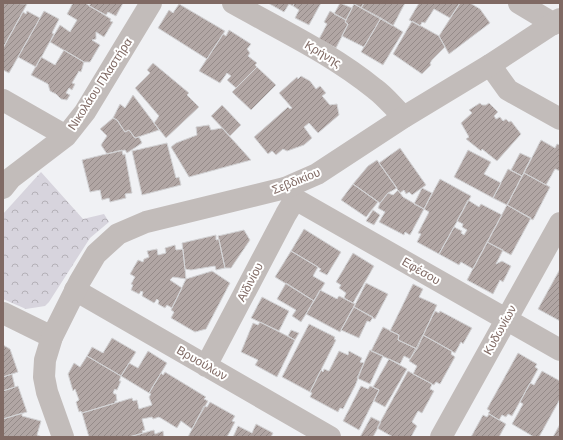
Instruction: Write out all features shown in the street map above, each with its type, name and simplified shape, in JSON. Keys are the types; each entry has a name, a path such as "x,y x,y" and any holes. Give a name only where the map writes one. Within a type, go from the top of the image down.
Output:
{"street":[{"name":"Νικολάου Πλαστήρα","path":"3,188 11,178 66,136 85,112 151,3"},
{"name":"Κρήνης","path":"233,3 306,43 350,71 376,90 404,117"},
{"path":"518,3 557,22"},
{"name":"Σεβδικίου","path":"63,437 44,377 45,360 52,336 75,290 96,254 118,234 146,222 290,194 317,174 404,117 490,66 557,22"},
{"path":"490,66 508,90 560,119"},
{"path":"3,100 66,136"},
{"name":"Εφέσου","path":"290,194 560,350"},
{"name":"Αϊδινίου","path":"206,366 282,221 290,194"},
{"name":"Κυδωνίων","path":"441,437 560,222"},
{"name":"Βρυούλων","path":"75,290 330,437"},
{"path":"3,313 52,336"}],"green space":[{"path":"41,172 83,219 104,214 109,222 90,238 49,302 45,306 26,309 3,299 3,214"}],"building":[{"path":"3,3 27,4 3,48"},
{"path":"73,3 85,3 111,19 110,21 113,22 104,37 96,32 96,39 92,40 100,45 90,62 84,62 50,42 60,25 70,32 77,20 67,14"},
{"path":"91,3 123,3 116,16 108,12 106,15 89,6"},
{"path":"268,3 294,3 293,6 289,4 284,12"},
{"path":"294,3 321,3 309,25 295,18 299,10 293,6"},
{"path":"340,3 352,8 346,20 334,14"},
{"path":"353,3 364,3 361,8"},
{"path":"364,3 405,3 393,26 361,8"},
{"path":"419,3 460,3 450,18 434,9 425,23 422,22 420,26 409,20"},
{"path":"460,3 470,3 480,9 490,23 449,54 439,36"},
{"path":"179,4 225,31 207,59 158,28 169,10 173,13"},
{"path":"354,4 381,18 364,47 342,36 348,24 345,22"},
{"path":"27,11 40,18 9,73 3,70 3,48 23,12 26,14"},
{"path":"44,11 59,19 52,33 54,34 36,67 18,57"},
{"path":"330,11 346,20 345,22 348,24 336,48 319,39 327,24 324,22"},
{"path":"381,18 403,32 383,65 361,52"},
{"path":"412,21 439,36 445,47 432,60 430,63 431,65 422,74 393,54"},
{"path":"229,30 251,44 247,49 250,53 248,56 257,63 255,65 257,67 236,88 227,80 231,76 227,73 220,83 199,71 223,34 226,36"},
{"path":"64,50 84,62 81,72 79,71 72,83 75,84 72,90 69,88 66,93 70,95 67,100 61,99 50,91 48,84 31,75 41,57 55,65"},
{"path":"153,63 189,93 187,95 199,107 166,138 154,123 159,116 135,88 150,73 147,70"},
{"path":"257,67 276,85 251,110 232,92"},
{"path":"301,76 310,81 316,89 320,86 326,93 322,96 330,105 337,104 339,115 318,133 309,123 304,127 312,138 304,145 287,151 283,149 276,155 272,151 268,154 254,137 288,107 290,109 292,108 279,93 297,77 298,79"},
{"path":"133,95 159,130 135,138 129,130 125,132 117,120 113,118 120,104 125,108"},
{"path":"480,103 482,105 486,105 489,103 498,112 494,116 496,119 500,117 503,121 506,119 509,122 511,121 521,134 497,161 466,139 469,137 461,123 472,113 469,110"},
{"path":"222,105 241,125 230,136 211,116"},
{"path":"113,118 117,120 125,132 129,130 135,138 139,137 142,143 127,153 125,150 107,154 101,145 107,136 100,129"},
{"path":"209,125 211,130 222,128 251,160 189,177 171,147 176,143 197,135 196,127"},
{"path":"541,140 555,148 557,144 560,145 560,171 555,169 546,185 524,173"},
{"path":"167,143 176,178 179,177 181,185 142,195 132,151"},
{"path":"400,148 426,185 412,195 409,192 406,194 404,190 400,193 379,163"},
{"path":"122,150 123,155 125,154 132,193 125,194 126,198 110,202 109,198 102,200 100,190 90,192 82,160"},
{"path":"468,150 491,162 484,174 501,183 493,198 454,177"},
{"path":"520,153 531,158 522,176 511,170"},
{"path":"377,160 397,188 388,193 380,203 353,184 368,166"},
{"path":"508,169 522,176 507,205 493,198"},
{"path":"524,173 550,187 533,220 507,205"},
{"path":"440,179 471,196 439,254 417,242 421,234 418,233 429,212 424,209"},
{"path":"353,184 378,202 366,217 341,200"},
{"path":"422,188 432,193 424,209 414,204"},
{"path":"398,190 403,197 424,209 410,235 405,232 404,235 379,222 385,212 378,208 380,203 388,193 393,195"},
{"path":"468,200 479,207 481,204 502,215 473,269 461,262 459,265 439,254 454,227 462,231 461,233 464,235 467,230 462,227 463,224 457,221"},
{"path":"507,205 531,218 511,255 487,242"},
{"path":"373,210 380,215 374,225 366,221"},
{"path":"304,229 341,252 327,275 319,271 321,269 291,251"},
{"path":"244,230 250,240 231,268 225,268 218,236"},
{"path":"216,235 216,240 219,239 225,268 216,270 215,266 191,270 185,269 182,243"},
{"path":"487,242 503,250 496,264 502,261 511,266 503,282 500,280 493,294 467,280"},
{"path":"175,245 176,250 183,249 186,279 173,277 170,280 182,288 172,308 167,305 165,308 158,304 159,301 157,299 154,303 142,296 143,292 141,291 139,294 131,290 133,285 131,284 135,277 130,274 138,260 143,262 144,259 149,257 147,251 157,249 158,255 166,253 165,248"},
{"path":"291,251 318,267 313,276 325,283 314,301 275,277"},
{"path":"353,253 374,266 353,303 344,298 346,293 339,288 341,285 336,282"},
{"path":"560,269 560,321 538,309"},
{"path":"212,271 230,283 206,329 195,332 171,318 174,312 171,310 186,279"},
{"path":"286,283 314,301 301,322 292,316 296,310 277,299"},
{"path":"366,283 388,294 375,319 354,307"},
{"path":"413,284 423,289 419,297 437,305 417,349 398,340 399,335 390,331"},
{"path":"320,290 337,299 339,296 355,304 340,332 306,314"},
{"path":"262,297 289,311 279,331 251,318"},
{"path":"354,307 373,317 370,322 367,321 359,338 341,330"},
{"path":"435,311 439,313 440,311 472,328 463,344 461,342 455,353 423,335"},
{"path":"260,322 295,340 277,377 255,365 258,360 241,352 253,323 258,325"},
{"path":"309,324 335,337 334,339 336,340 310,392 282,377"},
{"path":"383,327 399,335 398,340 417,349 410,359 404,356 400,364 371,351"},
{"path":"291,330 299,333 295,340 288,336"},
{"path":"423,335 452,351 451,354 455,357 440,384 436,382 434,385 413,374 417,366 409,361"},
{"path":"112,338 136,352 121,376 87,356 92,347 103,353"},
{"path":"3,345 10,349 18,372 3,377"},
{"path":"370,350 383,356 370,384 357,378"},
{"path":"148,351 167,363 149,393 121,376 129,363 138,368"},
{"path":"339,351 348,355 349,351 362,358 360,362 364,363 355,386 343,409 340,408 338,412 310,397 312,393 310,392 321,370 323,372 324,369 329,371"},
{"path":"518,353 537,364 535,367 538,369 512,416 508,414 506,417 502,415 499,420 488,413 490,411 487,409"},
{"path":"87,356 121,376 119,381 121,381 117,390 115,389 113,392 116,394 117,401 115,401 115,403 82,413 81,411 79,412 76,402 79,400 75,389 73,391 68,374 74,363 80,367"},
{"path":"389,359 407,369 385,407 374,401 379,390 373,387"},
{"path":"408,371 432,384 430,389 434,391 422,413 418,411 412,422 417,426 411,437 393,437 377,428"},
{"path":"542,371 560,381 560,399 539,437 534,437 512,424 523,404 520,402 530,383 534,385"},
{"path":"165,372 206,397 204,399 208,401 192,429 181,421 177,428 159,417 153,419 152,417 142,419 145,430 142,431 143,433 129,437 89,437 82,413 132,398 133,401 137,400 139,409 152,405 149,397 151,394 149,393 161,373 163,375"},
{"path":"12,374 15,387 3,391 3,377"},
{"path":"18,386 27,412 3,419 3,391"},
{"path":"361,386 368,389 370,386 379,390 359,430 343,421"},
{"path":"210,402 235,416 232,421 235,422 227,437 188,437 204,406 207,407"},
{"path":"22,413 22,416 41,421 37,435 42,437 3,437 3,419"},
{"path":"489,414 506,424 499,437 471,437 483,415 487,417"},
{"path":"371,417 381,422 373,437 360,437"},
{"path":"256,424 273,433 271,437 233,437 238,426 252,433"},
{"path":"560,424 560,437 553,437"},
{"path":"154,430 155,434 163,431 164,437 129,437"}]}
